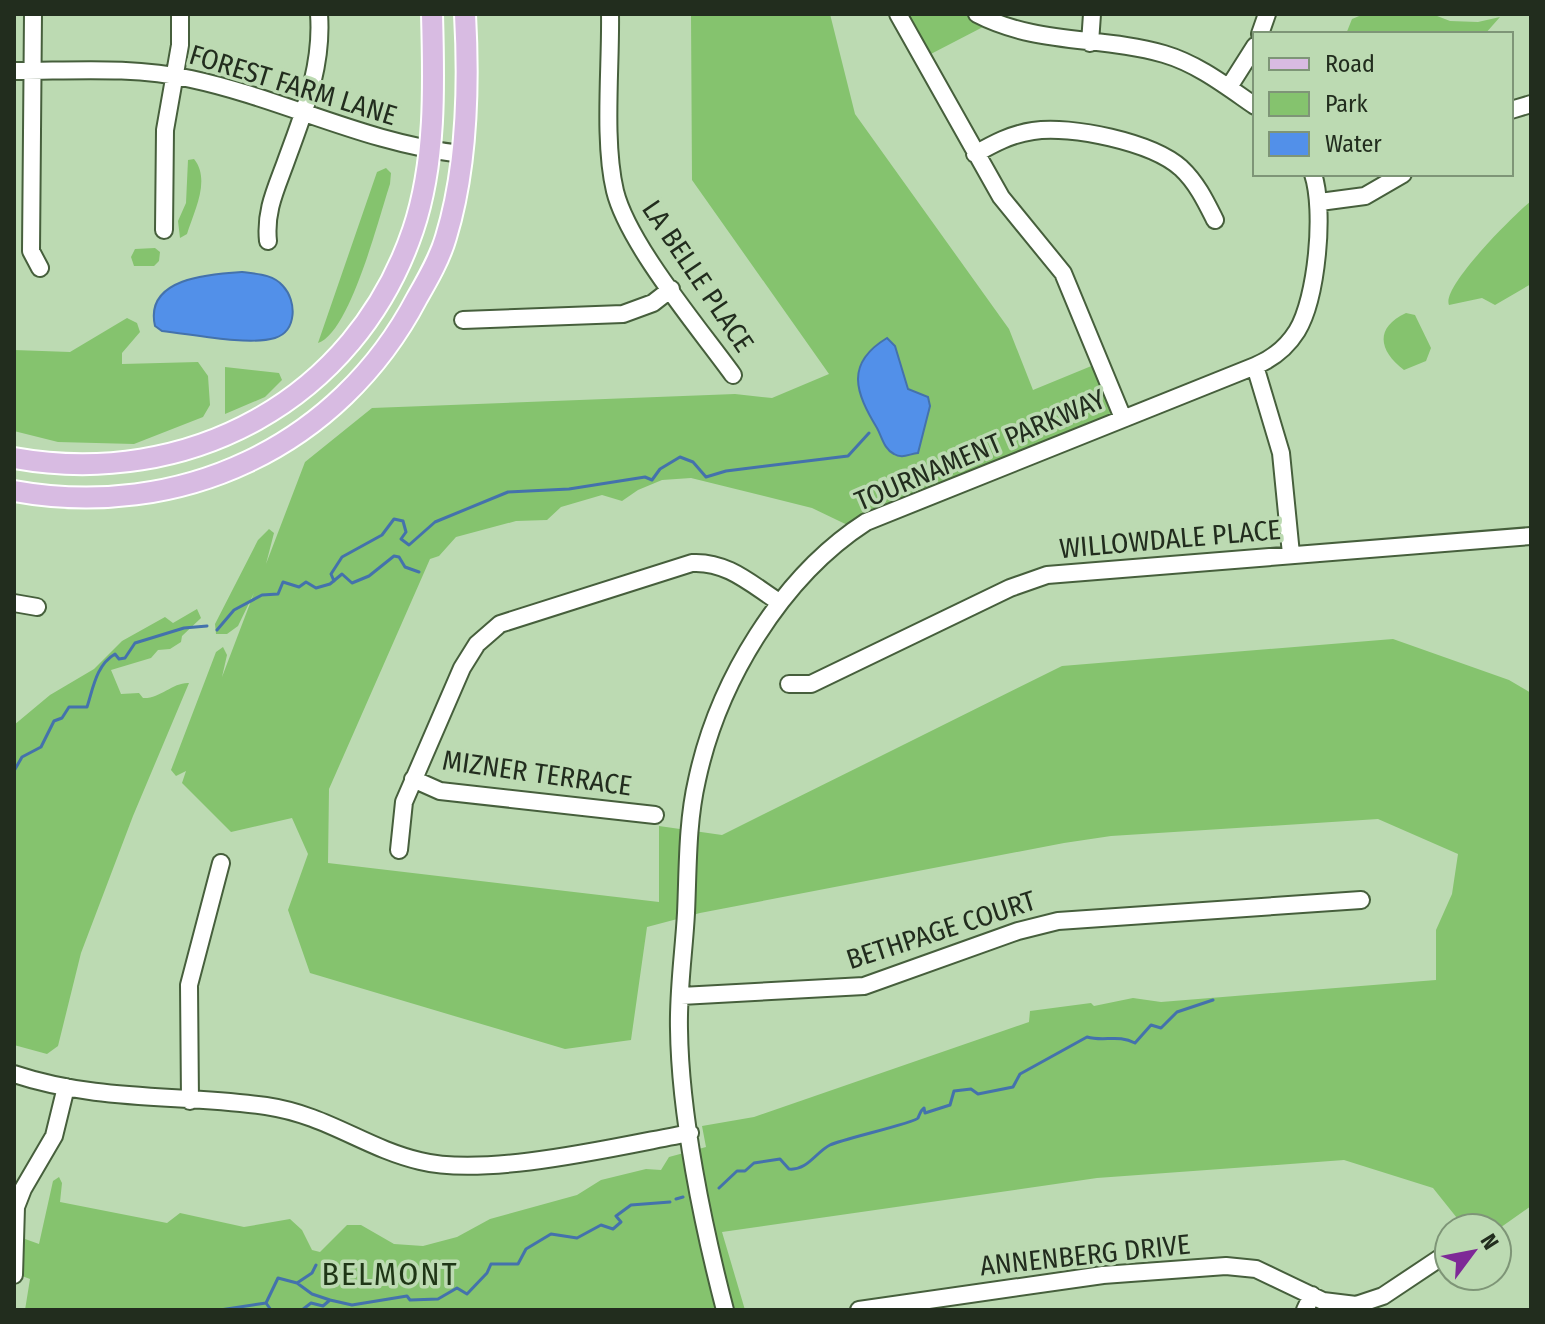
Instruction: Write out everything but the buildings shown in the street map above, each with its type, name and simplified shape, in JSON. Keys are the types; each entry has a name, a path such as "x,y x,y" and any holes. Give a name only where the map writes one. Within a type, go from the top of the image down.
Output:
{"main road":[{"path":"14,458 85,466 123,464 174,455 245,428 304,388 361,329 394,276 413,230 429,150 432,14"},
{"path":"14,491 65,498 147,494 206,479 246,463 314,423 351,392 405,321 446,238 461,154 467,81 465,14"}],"street":[{"path":"33,14 31,251 40,268"},
{"path":"164,230 165,130 180,14"},
{"path":"268,241 265,217 303,113 318,61 319,14"},
{"name":"LA BELLE PLACE","path":"610,14 611,158 616,195 633,233 733,375"},
{"path":"898,14 1001,197 1063,273 1123,418"},
{"path":"977,14 1033,35 1163,54 1185,62 1253,105"},
{"path":"1090,43 1092,14"},
{"path":"1229,87 1253,49"},
{"name":"FOREST FARM LANE","path":"14,71 99,69 174,76 232,89 385,142 461,154"},
{"path":"975,154 1015,135 1052,130 1138,146 1180,166 1199,189 1215,220"},
{"name":"TOURNAMENT PARKWAY","path":"725,1310 690,1133 681,1058 681,996 691,815 704,751 726,696 779,602 822,554 866,522 1255,366 1288,343 1303,319 1320,232 1320,202 1314,176"},
{"path":"1320,202 1365,196 1400,176"},
{"path":"463,320 623,314 653,303 671,289"},
{"path":"1255,366 1281,453 1291,554"},
{"name":"WILLOWDALE PLACE","path":"789,684 811,684 1010,588 1047,575 1531,536"},
{"path":"399,850 404,802 413,779 469,655 488,633 516,616 705,562 731,570 779,602"},
{"path":"14,603 37,607"},
{"name":"MIZNER TERRACE","path":"413,779 440,791 655,815"},
{"path":"190,1101 189,985 221,863"},
{"name":"BETHPAGE COURT","path":"681,996 864,986 1018,931 1058,921 1361,900"},
{"path":"14,1074 112,1096 248,1104 296,1112 336,1125 401,1156 439,1166 497,1163 690,1133"},
{"path":"14,1275 16,1207 54,1136 66,1087"},
{"name":"ANNENBERG DRIVE","path":"859,1310 897,1307 1103,1275 1226,1266 1273,1274 1309,1302 1342,1305 1370,1302 1433,1262"}],"green space":[{"path":"691,14 830,14 855,114 1009,329 1033,390 1106,360 1132,422 886,519 862,532 812,508 691,478 662,480 622,501 602,495 561,507 547,520 516,521 456,537 439,556 430,559 329,789 328,863 659,902 659,826 722,835 1062,666 1393,639 1509,680 1531,693 1531,1206 1513,1219 1513,1212 1452,1212 1433,1188 1344,1160 1097,1178 722,1232 745,1310 25,1310 30,1279 14,1273 14,1235 39,1244 53,1181 59,1177 62,1183 60,1202 167,1223 180,1213 244,1227 290,1219 302,1230 312,1250 320,1252 347,1225 361,1225 394,1244 423,1246 457,1237 490,1219 577,1195 601,1180 646,1169 661,1170 669,1157 706,1147 702,1126 754,1117 1029,1022 1030,1011 1091,1003 1094,1006 1133,998 1161,1002 1436,980 1436,930 1452,894 1458,854 1378,819 1111,836 700,913 647,927 631,1040 565,1049 310,973 288,910 308,854 292,818 231,832 182,783 186,771 176,776 171,770 216,652 223,647 227,655 222,677 254,593 238,626 227,634 216,634 215,624 258,540 269,529 274,533 266,564 305,462 372,408 735,394 772,398 829,374 692,180"},
{"path":"904,14 1008,14 927,56"},
{"path":"1364,14 1432,14 1450,21 1478,22 1500,17 1487,32 1347,32 1352,19"},
{"path":"194,159 201,176 200,196 187,234 180,238 178,221 186,203 188,160"},
{"path":"386,168 391,173 390,184 362,272 341,319 330,335 318,343 377,172"},
{"path":"1531,201 1531,284 1495,305 1482,298 1449,305 1456,283 1467,268 1495,235"},
{"path":"155,248 160,252 159,261 154,266 134,266 131,257 135,249"},
{"path":"1406,313 1415,315 1431,348 1426,361 1404,370 1389,355 1384,340 1389,326"},
{"path":"127,318 137,323 140,332 122,353 122,364 198,362 208,376 210,405 203,417 134,444 58,442 14,431 14,350 70,352"},
{"path":"225,367 279,373 282,380 265,397 225,414"},
{"path":"197,609 201,618 182,636 181,642 170,649 158,650 151,658 111,670 121,694 139,693 143,698 189,683 133,816 81,953 58,1046 47,1054 14,1045 14,725 50,695 94,669 122,641 165,617 173,623"}],"water":[{"path":"242,272 274,279 288,292 292,307 291,322 282,334 264,340 235,340 162,331 155,326 154,310 159,298 169,288 198,277"},
{"path":"887,338 895,346 908,389 928,397 930,406 918,453 906,456 894,454 886,446 864,403 858,380 864,358"}],"waterway":[{"path":"334,581 331,574 342,557 382,535 394,519 403,521 406,532 401,539 409,545 435,522 508,492 569,489 645,477 652,480 660,469 680,457 693,462 706,477 726,471 848,456 869,433"},
{"path":"217,630 234,610 262,595 278,594 283,582 299,587 306,582 316,588 330,584 342,574 352,583 369,576 394,556 399,557 405,567 419,572"},
{"path":"14,771 22,757 41,747 54,721 62,718 69,707 87,707 103,664 115,654 119,659 125,658 135,643 184,628 207,626"},
{"path":"719,1188 737,1171 745,1171 754,1163 780,1159 789,1169 801,1167 830,1145 914,1120 924,1108 925,1113 950,1105 954,1091 971,1089 978,1094 1013,1087 1020,1074 1087,1037 1123,1039 1135,1043 1151,1025 1161,1028 1177,1012 1213,1000"},
{"path":"676,1199 683,1197"},
{"path":"302,1310 311,1303 323,1306 330,1300 352,1305 407,1296 410,1300 438,1299 457,1288 467,1294 487,1273 491,1264 518,1264 526,1249 551,1234 577,1238 601,1225 613,1229 621,1222 616,1216 631,1205 670,1202"},
{"path":"297,1283 312,1273 316,1265"},
{"path":"266,1303 278,1278 297,1283 312,1294 330,1300"},
{"path":"220,1310 266,1303 271,1310"},
{"path":"202,1310 219,1310"}],"district":[{"name":"BELMONT","path":"390,1274"}]}
